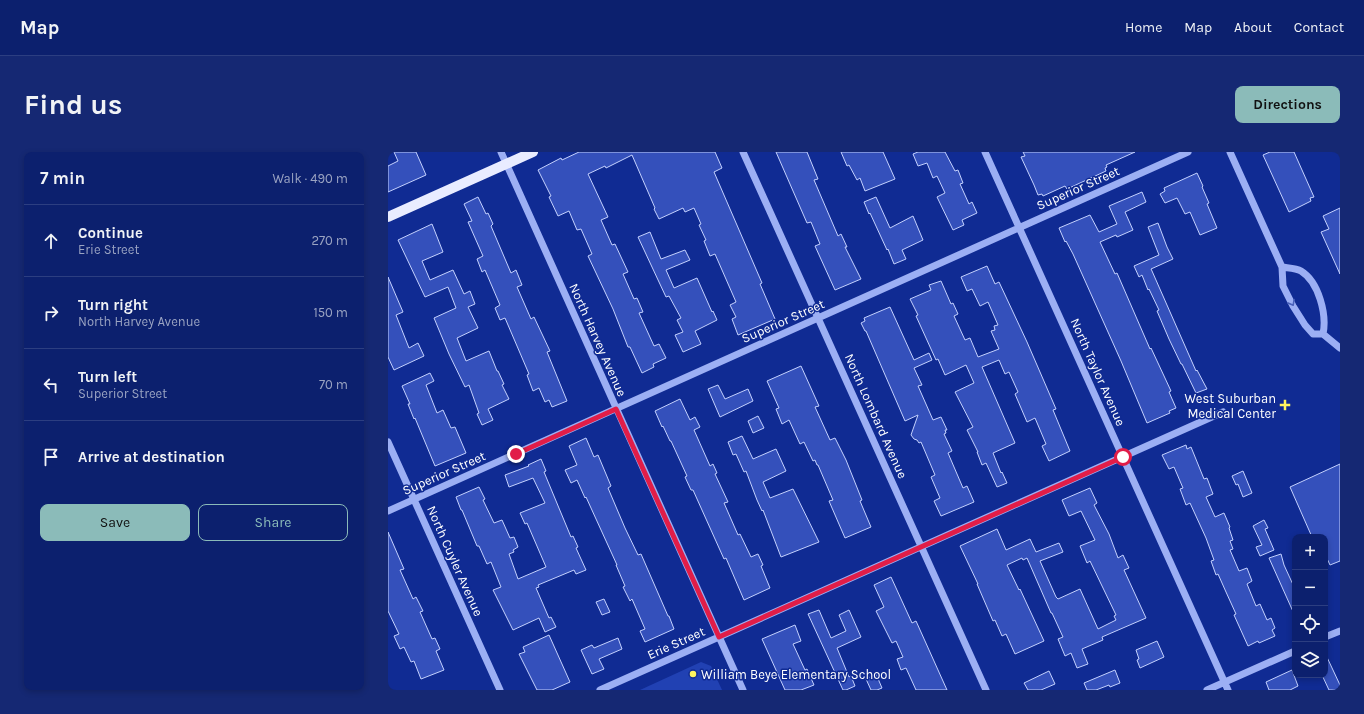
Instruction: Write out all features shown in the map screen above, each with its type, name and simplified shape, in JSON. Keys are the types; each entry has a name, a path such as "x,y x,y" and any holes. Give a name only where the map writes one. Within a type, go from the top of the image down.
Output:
{"main road":[{"path":"388,217 533,152"}],"street":[{"name":"North Harvey Avenue","path":"501,152 743,690"},
{"name":"North Lombard Avenue","path":"743,152 986,690"},
{"name":"North Taylor Avenue","path":"986,152 1228,690"},
{"name":"Superior Street","path":"388,511 1188,152"},
{"path":"1230,152 1282,267 1283,286 1293,306 1305,325 1313,334 1323,334 1340,348"},
{"path":"1282,267 1300,270 1310,279 1320,300 1324,314 1325,325 1323,334"},
{"name":"Erie Street","path":"600,690 1223,412"},
{"name":"North Cuyler Avenue","path":"388,442 500,690"},
{"path":"1328,636 1340,631"},
{"path":"1207,690 1292,652"}],"shaded area":[{"name":"William Beye Elementary School","path":"701,662 711,666 722,690 640,690"}],"building":[{"path":"394,152 416,152 426,175 388,192 388,166 398,161"},
{"path":"579,152 715,152 722,168 714,172 762,283 760,284 775,319 738,335 732,319 736,317 730,305 736,302 715,254 710,256 704,241 706,240 699,225 701,224 694,208 685,212 683,208 659,219 632,155 606,168 605,166 588,174 608,217 601,220 612,245 615,244 628,272 623,274 634,299 637,298 643,312 639,313 654,346 659,344 666,358 653,364 654,367 642,373 630,347 628,347 613,309 588,256 592,254 581,229 577,230 569,211 558,216 549,197 551,196 538,170 561,158 562,160"},
{"path":"776,152 807,152 818,179 814,180 838,236 841,234 847,247 845,247 861,279 835,290 815,246 820,244 811,222 807,223"},
{"path":"841,152 883,152 895,179 865,191 860,178 857,180 849,165 847,166"},
{"path":"918,152 945,152 955,171 958,170 963,183 960,184 969,204 972,202 977,213 962,220 964,225 953,230 937,197 945,193 937,176 933,178 927,163 918,166 913,154"},
{"path":"1023,152 1135,152 1106,165 1106,171 1067,189 1065,186 1043,196 1042,194 1038,195 1021,157 1025,156"},
{"path":"1270,152 1294,152 1314,197 1310,198 1311,201 1289,212 1263,155"},
{"path":"1197,173 1217,228 1200,235 1190,212 1185,214 1177,198 1165,203 1160,194 1165,191 1164,188"},
{"path":"1142,192 1146,202 1125,212 1133,230 1100,242 1115,274 1117,273 1150,349 1151,348 1171,391 1169,392 1176,408 1169,411 1170,413 1147,423 1073,254 1066,241 1065,242 1059,228 1090,215 1099,232 1117,224 1109,206"},
{"path":"478,197 486,214 488,213 493,224 491,226 511,273 516,270 522,285 517,287 531,319 534,317 550,351 547,352 567,401 552,407 549,400 545,402 539,388 533,391 527,375 529,374 505,318 500,320 495,308 500,305 485,270 482,272 477,259 483,256 468,222 472,221 464,204"},
{"path":"876,197 890,228 913,216 923,240 902,250 906,259 894,264 864,202"},
{"path":"1340,208 1340,274 1321,232 1329,229 1323,216"},
{"path":"1158,223 1173,259 1151,269 1196,371 1197,370 1207,389 1196,393 1169,339 1157,311 1159,310 1149,289 1148,290 1142,275 1139,277 1134,266 1159,255 1148,227"},
{"path":"432,224 443,252 422,261 430,280 453,270 464,294 470,291 475,304 468,307 478,328 457,338 466,361 489,351 509,399 488,409 493,420 482,425 477,414 479,413 469,385 465,387 434,318 456,308 448,287 425,297 398,240"},
{"path":"650,232 661,259 685,250 690,260 666,270 674,288 697,278 717,320 695,331 701,344 683,352 675,335 683,332 677,320 681,318 669,296 666,297 638,237"},
{"path":"987,266 995,284 999,282 1027,342 1056,409 1053,410 1070,451 1049,461 1042,446 1046,444 1035,418 1027,422 1015,394 1018,392 1009,372 1005,374 999,360 982,367 1015,443 993,453 1001,473 1002,472 1007,483 997,487 986,463 982,465 978,452 967,430 973,427 955,392 974,383 966,365 945,375 938,359 936,360 910,299 931,290 929,285 941,281 951,304 953,303 958,314 954,316 965,340 970,338 978,357 999,349 991,331 995,330 994,326 998,325 988,302 980,306 972,289 967,291 961,277"},
{"path":"388,277 403,312 396,315 409,348 418,343 424,356 394,370 388,357"},
{"path":"890,307 914,360 929,353 932,360 914,368 922,385 918,386 933,420 941,417 947,430 945,430 946,433 944,434 952,451 948,453 963,488 967,486 974,502 941,516 934,501 940,498 931,477 935,475 921,442 919,443 911,435 918,415 905,421 866,331 861,323 865,321 864,318"},
{"path":"801,366 819,406 815,407 830,440 835,438 846,460 862,500 860,501 871,527 845,538 829,501 833,500 818,465 815,460 813,461 804,442 800,444 789,420 782,424 776,409 779,408 767,381"},
{"path":"430,373 434,381 426,385 437,413 443,410 451,428 455,427 466,453 435,466 415,418 414,419 408,404 410,404 402,386"},
{"path":"718,385 725,399 748,389 753,401 720,417 708,389"},
{"path":"680,399 690,420 695,417 700,427 694,430 710,466 713,464 717,473 715,474 728,502 724,503 738,535 740,534 751,557 758,554 763,565 761,566 770,588 744,600 726,558 724,559 693,490 691,490 685,477 687,476 671,441 663,426 662,427 655,411"},
{"path":"758,416 764,428 753,433 748,421"},
{"path":"742,436 753,459 776,449 786,471 763,482 770,498 793,489 819,542 781,557 746,471 744,472 736,454 733,455 728,442"},
{"path":"586,438 594,457 598,455 611,486 608,488 625,528 638,555 641,554 674,629 645,642 640,631 645,629 632,599 630,601 623,587 625,586 617,565 586,497 585,498 577,480 571,483 565,470 577,465 569,446"},
{"path":"1186,445 1187,449 1191,447 1204,479 1207,478 1213,494 1206,497 1215,517 1224,513 1230,527 1233,540 1230,541 1233,549 1230,550 1239,571 1247,568 1252,581 1247,584 1256,606 1260,604 1267,620 1271,618 1275,628 1272,630 1275,636 1259,643 1258,641 1248,646 1234,615 1236,614 1218,574 1216,575 1211,561 1214,560 1206,538 1190,503 1186,505 1180,489 1183,488 1174,467 1169,469 1162,455"},
{"path":"541,459 546,471 544,472 571,537 573,536 578,547 576,548 586,570 576,574 574,570 538,585 539,587 536,588 549,618 551,617 556,627 545,632 539,618 513,630 493,590 501,587 491,562 487,564 479,546 477,546 456,497 479,487 485,499 483,500 494,523 502,520 510,538 514,537 518,547 513,550 514,552 509,554 518,579 546,567 527,523 525,524 520,513 545,503 533,478 509,487 505,475 529,466 528,465"},
{"path":"1340,464 1340,561 1330,565 1328,561 1328,534 1311,534 1290,487"},
{"path":"1243,471 1252,493 1243,497 1238,484 1236,485 1232,476"},
{"path":"1090,488 1097,503 1094,505 1109,534 1118,558 1123,555 1129,568 1124,570 1146,618 1102,637 1103,640 1082,649 1088,664 1077,668 1071,653 1065,656 1058,639 1063,637 1027,558 1023,560 1022,558 1007,565 1044,641 1015,654 1006,634 1002,636 995,620 993,621 960,546 997,529 1006,550 1030,539 1036,552 1059,543 1063,552 1040,561 1056,597 1058,599 1080,589 1098,629 1116,620 1114,616 1116,615 1090,561 1087,563 1080,546 1095,540 1081,511 1069,516 1062,500"},
{"path":"1264,520 1268,528 1265,529 1274,550 1260,556 1256,547 1262,545 1253,526"},
{"path":"388,532 404,569 400,570 413,599 416,597 423,611 420,612 432,639 435,638 440,649 436,651 444,670 421,679 414,661 411,662 404,647 400,649 394,636 399,634 388,611"},
{"path":"1281,554 1292,582 1292,609 1269,558"},
{"path":"891,577 912,623 916,621 947,690 916,690 906,668 901,670 897,659 903,657 896,641 892,643 876,611 884,607 874,585"},
{"path":"604,599 610,612 602,615 596,602"},
{"path":"819,610 831,638 846,631 839,615 849,610 861,637 837,648 849,677 851,676 855,686 846,690 843,690 808,614"},
{"path":"795,625 801,641 793,644 814,685 801,690 785,690 762,639"},
{"path":"549,635 570,682 552,690 537,690 519,654 525,652 523,647"},
{"path":"618,638 622,649 599,659 604,669 592,674 581,650 592,645 594,648"},
{"path":"1157,641 1164,657 1140,668 1136,650"},
{"path":"1328,659 1340,685 1340,690 1329,690 1323,678 1328,678"},
{"path":"1115,670 1120,683 1096,690 1087,690 1084,683"},
{"path":"1292,670 1292,678 1295,678 1298,686 1290,690 1269,690 1266,682"},
{"path":"1049,671 1055,684 1041,690 1028,690 1024,683"},
{"path":"876,674 882,688 871,690 866,679"}],"place":[{"name":"West Suburban Medical Center","path":"1285,405"},
{"name":"William Beye Elementary School","path":"693,674"}],"route":[{"path":"516,454 616,409 719,637 1123,457"}]}
